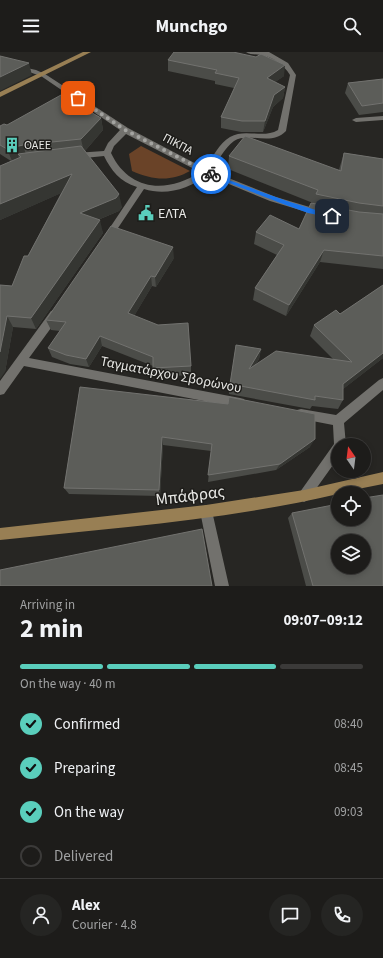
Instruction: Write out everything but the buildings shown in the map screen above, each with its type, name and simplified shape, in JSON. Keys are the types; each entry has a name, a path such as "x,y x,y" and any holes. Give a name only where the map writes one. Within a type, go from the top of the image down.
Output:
{"street":[{"path":"0,95 88,52"},
{"path":"125,130 111,145 107,153 109,161 122,176 132,184 141,187 160,189 179,186 195,181 206,172 232,139 239,137 271,137 282,130 293,75 286,64 265,53 249,52"},
{"name":"ΠΙΚΠΑ","path":"0,64 34,71 43,75 125,130 206,172 273,199 308,211 326,214"},
{"path":"356,120 383,118"},
{"path":"64,158 107,153"},
{"path":"102,245 141,187"},
{"path":"0,390 62,303"},
{"name":"Ταγματάρχου Σβορώνου","path":"22,361 253,405"},
{"path":"338,421 383,383"},
{"path":"292,412 338,421"},
{"path":"338,421 339,438"},
{"path":"304,496 331,458"},
{"name":"Μπάφρας","path":"0,534 206,511 304,496 383,478"},
{"path":"206,511 222,586"}],"shaded area":[{"path":"141,146 190,171 175,177 154,178 132,171 129,154"}],"way so far":[{"path":"78,98 125,130 211,174"}],"place":[{"name":"ΟΑΕΕ","path":"12,145"},
{"name":"ΕΛΤΑ","path":"146,213"}],"route":[{"path":"211,174 273,199 308,211 332,216"}]}
